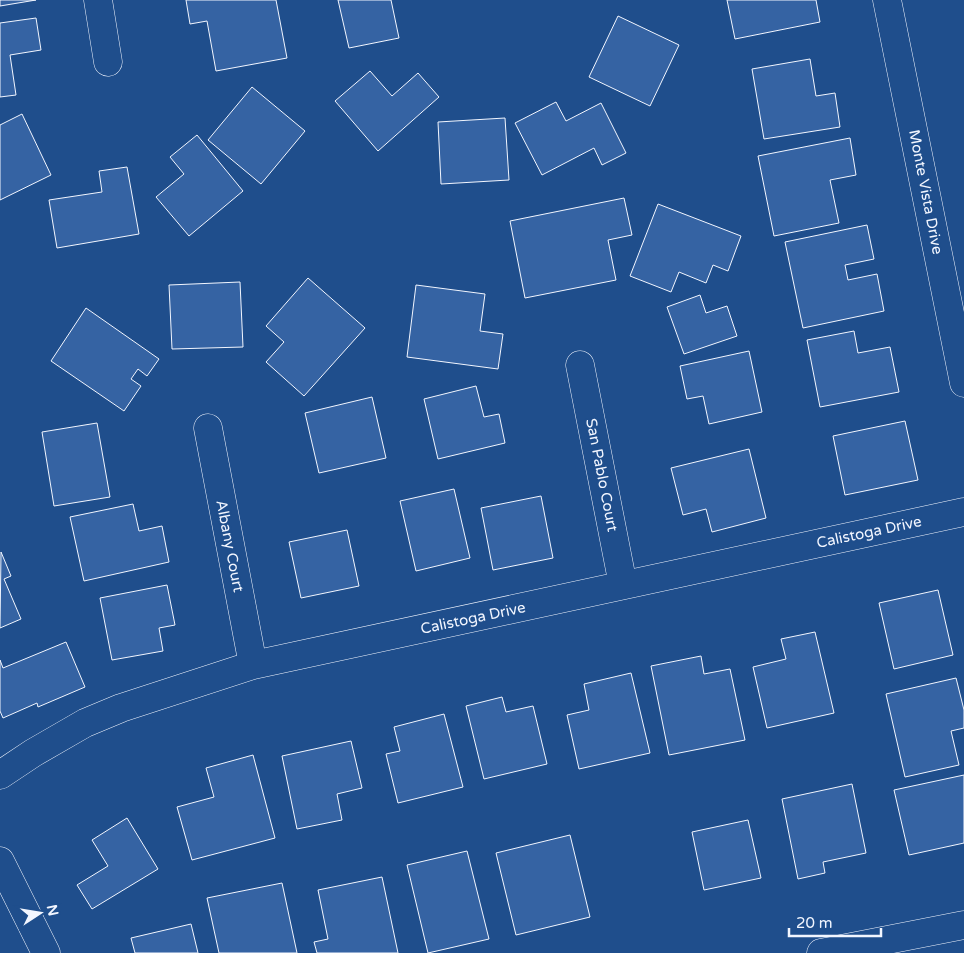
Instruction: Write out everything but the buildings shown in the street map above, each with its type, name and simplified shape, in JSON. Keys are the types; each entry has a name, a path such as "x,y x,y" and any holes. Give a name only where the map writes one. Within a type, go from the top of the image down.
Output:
{"street":[{"path":"98,0 108,62"},
{"name":"Monte Vista Drive","path":"887,0 964,384"},
{"name":"San Pablo Court","path":"580,365 624,585"},
{"name":"Albany Court","path":"208,428 253,665"},
{"name":"Calistoga Drive","path":"0,775 32,753 85,723 121,708 253,665 964,512"},
{"path":"0,861 46,953"},
{"path":"821,953 964,925"}]}
